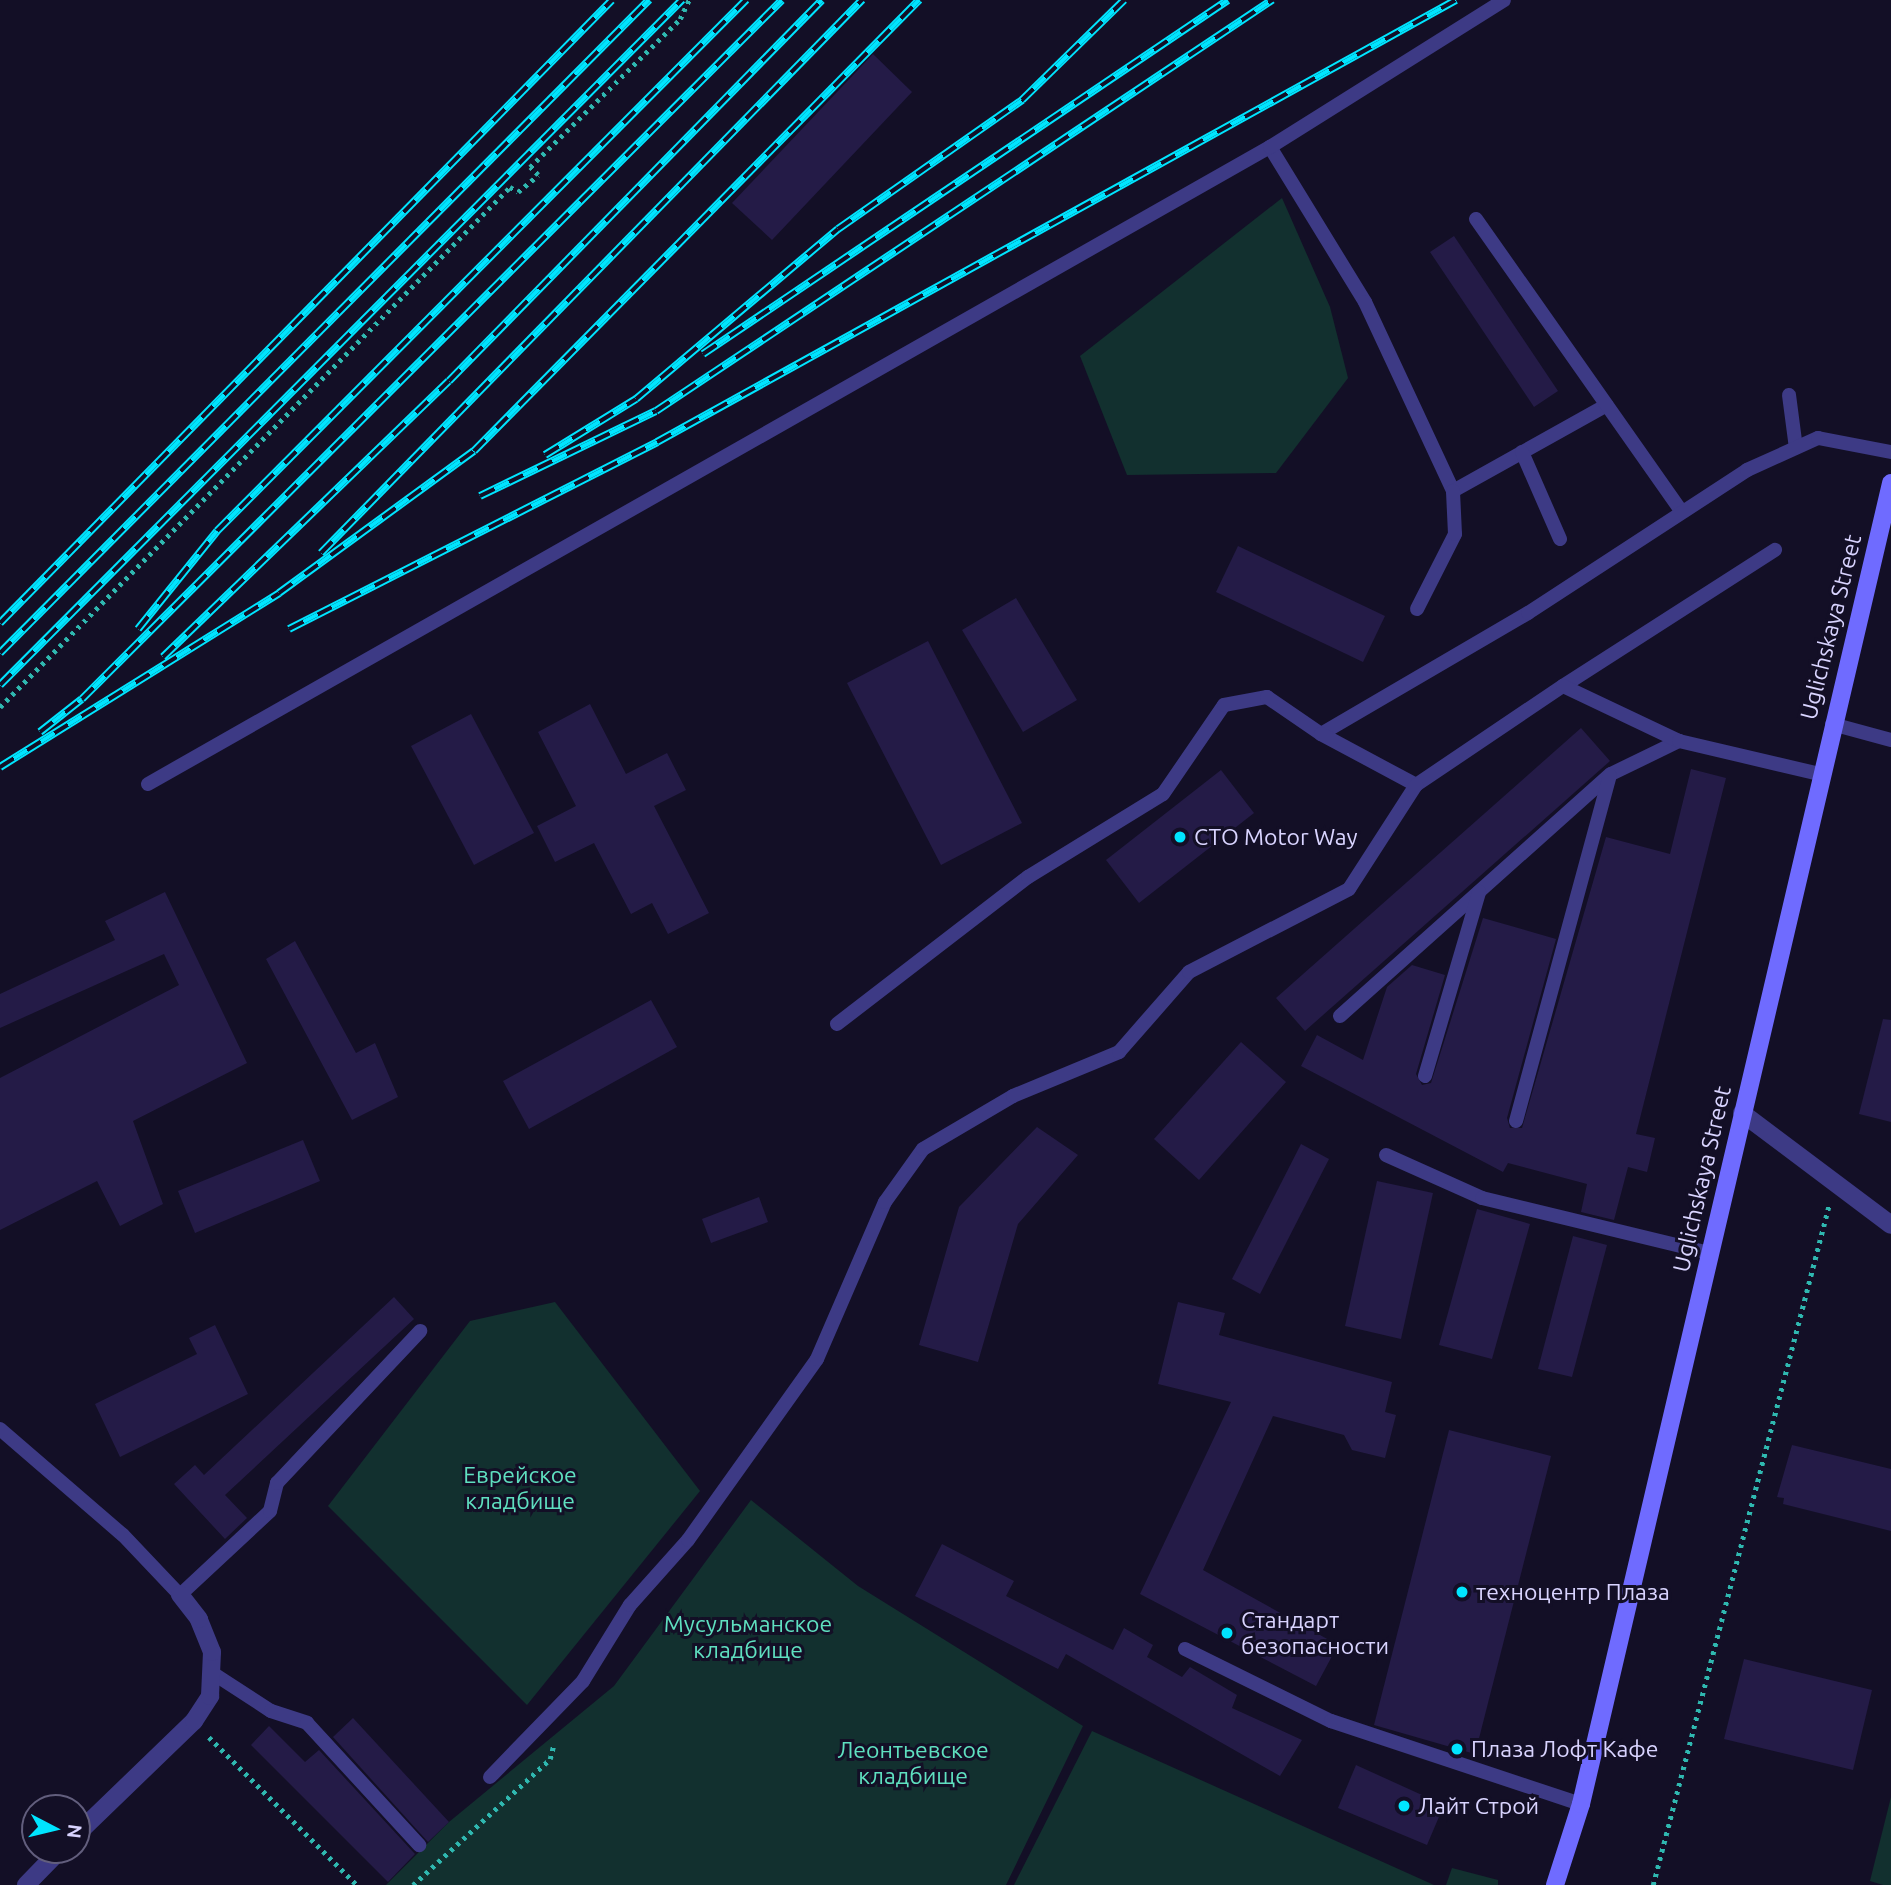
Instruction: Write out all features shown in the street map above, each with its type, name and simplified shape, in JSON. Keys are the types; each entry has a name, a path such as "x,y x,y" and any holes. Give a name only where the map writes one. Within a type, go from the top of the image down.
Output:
{"main road":[{"name":"Uglichskaya Street","path":"1555,1885 1581,1804 1820,774 1891,483"}],"street":[{"path":"1742,1113 1834,1184 1888,1216"},
{"path":"91,1820 194,1721 214,1674 199,1619 180,1595"},
{"path":"26,1885 47,1864"}],"lane":[{"path":"148,783 1270,147 1504,0"},
{"path":"1270,147 1365,302 1452,491 1455,534 1416,609"},
{"path":"1476,219 1680,509"},
{"path":"1789,396 1796,448"},
{"path":"1452,491 1607,405"},
{"path":"1321,734 1528,613 1680,509 1796,448 1818,438 1891,452"},
{"path":"1522,452 1560,539"},
{"path":"491,1777 565,1700 817,1359 885,1202 923,1149 1013,1096 1119,1052 1189,972 1349,889 1416,785 1563,686 1776,550"},
{"path":"1563,686 1679,741 1820,774"},
{"path":"836,1024 1028,877 1163,794 1224,705 1267,697 1321,734 1416,785"},
{"path":"1832,724 1891,740"},
{"path":"1340,1016 1611,774 1679,741"},
{"path":"1516,1121 1611,774"},
{"path":"1425,1076 1479,891"},
{"path":"1386,1155 1482,1198 1710,1253"},
{"path":"0,1429 124,1535 180,1595 270,1511 277,1483 419,1331"},
{"path":"1185,1650 1331,1721 1581,1804"},
{"path":"214,1674 271,1711 307,1723 419,1845"}],"path":[{"path":"0,707 510,187 518,192 538,175 530,167 680,19 689,0"},
{"path":"1653,1885 1834,1184"},
{"path":"414,1885 550,1759 565,1700"},
{"path":"194,1721 357,1885"}],"green space":[{"path":"1282,198 1330,307 1348,378 1276,473 1127,475 1080,356"},
{"name":"Еврейское кладбище","path":"555,1302 700,1491 527,1705 328,1506 470,1321"},
{"name":"Леонтьевское кладбище","path":"751,1500 858,1586 1083,1726 1006,1885 386,1885 449,1822 614,1686"},
{"path":"1092,1731 1434,1885 1014,1885"},
{"path":"1891,1797 1891,1885 1883,1885 1870,1881"},
{"path":"1452,1868 1498,1880 1498,1885 1446,1885"}],"building":[{"path":"873,54 912,92 772,240 732,203"},
{"path":"1454,236 1558,391 1534,407 1430,252"},
{"path":"1238,546 1385,616 1363,662 1216,592"},
{"path":"1016,598 1077,700 1023,732 962,630"},
{"path":"928,641 1022,823 941,865 847,683"},
{"path":"590,704 626,774 667,753 686,790 654,806 709,913 668,934 652,903 631,914 594,843 555,862 537,826 576,806 538,732"},
{"path":"471,714 534,833 474,865 411,746"},
{"path":"1581,728 1610,761 1305,1031 1276,998"},
{"path":"1691,769 1726,778 1636,1134 1655,1138 1647,1172 1628,1167 1614,1220 1581,1212 1587,1184 1508,1163 1503,1172 1301,1066 1317,1035 1363,1060 1387,987 1412,965 1445,975 1416,1074 1422,1085 1431,1083 1483,918 1556,939 1507,1118 1510,1128 1522,1128 1606,837 1670,854"},
{"name":"СТО Motor Way","path":"1221,770 1254,813 1139,903 1106,860"},
{"path":"165,892 247,1063 133,1121 163,1204 120,1226 97,1181 0,1230 0,1078 179,985 164,954 0,1028 0,994 115,940 105,921"},
{"path":"295,941 356,1053 375,1043 398,1097 352,1120 266,959"},
{"path":"651,1000 677,1047 529,1129 503,1081"},
{"path":"1883,1019 1891,1020 1891,1122 1859,1114"},
{"path":"1241,1042 1286,1082 1199,1180 1154,1139"},
{"path":"1037,1127 1078,1155 1018,1224 978,1362 919,1345 959,1207"},
{"path":"303,1140 320,1181 195,1233 178,1191"},
{"path":"1301,1144 1329,1159 1260,1294 1232,1279"},
{"path":"1377,1181 1433,1193 1401,1339 1345,1326"},
{"path":"759,1197 768,1222 711,1243 702,1219"},
{"path":"1477,1209 1530,1224 1492,1359 1439,1345"},
{"path":"1573,1236 1607,1245 1572,1377 1538,1369"},
{"path":"394,1297 414,1319 225,1495 247,1518 225,1539 174,1484 195,1465 204,1475"},
{"path":"1178,1302 1225,1313 1219,1335 1392,1382 1385,1412 1396,1415 1385,1458 1352,1450 1344,1435 1273,1416 1203,1570 1338,1645 1316,1686 1140,1594 1231,1402 1158,1384"},
{"path":"215,1325 248,1394 120,1457 95,1404 197,1354 189,1338"},
{"name":"техноцентр Плаза","path":"1449,1430 1551,1456 1475,1754 1374,1725"},
{"path":"1792,1445 1891,1469 1891,1531 1783,1504 1784,1498 1777,1497"},
{"path":"942,1544 1014,1581 1006,1596 1113,1650 1124,1628 1153,1645 1147,1657 1182,1677 1190,1667 1237,1695 1232,1708 1302,1740 1280,1776 1066,1654 1058,1669 915,1596"},
{"path":"1744,1659 1872,1690 1853,1770 1724,1739"},
{"path":"353,1718 449,1822 428,1842 333,1737"},
{"path":"269,1726 305,1762 319,1750 415,1854 388,1882 251,1745"},
{"path":"1356,1765 1444,1805 1427,1845 1338,1808"}],"railway":[{"path":"0,623 612,0"},
{"path":"0,653 649,0"},
{"path":"0,685 682,0"},
{"path":"138,629 217,531 746,0"},
{"path":"40,732 82,699 782,0"},
{"path":"163,657 449,381 822,0"},
{"path":"321,553 862,0"},
{"path":"0,767 279,593 474,451 919,0"},
{"path":"545,455 636,399 838,229 1022,100 1124,0"},
{"path":"703,354 1228,0"},
{"path":"480,496 656,411 1272,0"},
{"path":"289,629 657,442 1456,0"}],"place":[{"name":"СТО Motor Way","path":"1180,837"},
{"name":"техноцентр Плаза","path":"1462,1592"},
{"name":"Стандарт безопасности","path":"1227,1633"},
{"name":"Плаза Лофт Кафе","path":"1457,1749"},
{"name":"Лайт Строй","path":"1404,1806"}],"park label":[{"name":"Мусульманское кладбище","path":"748,1637"}]}
